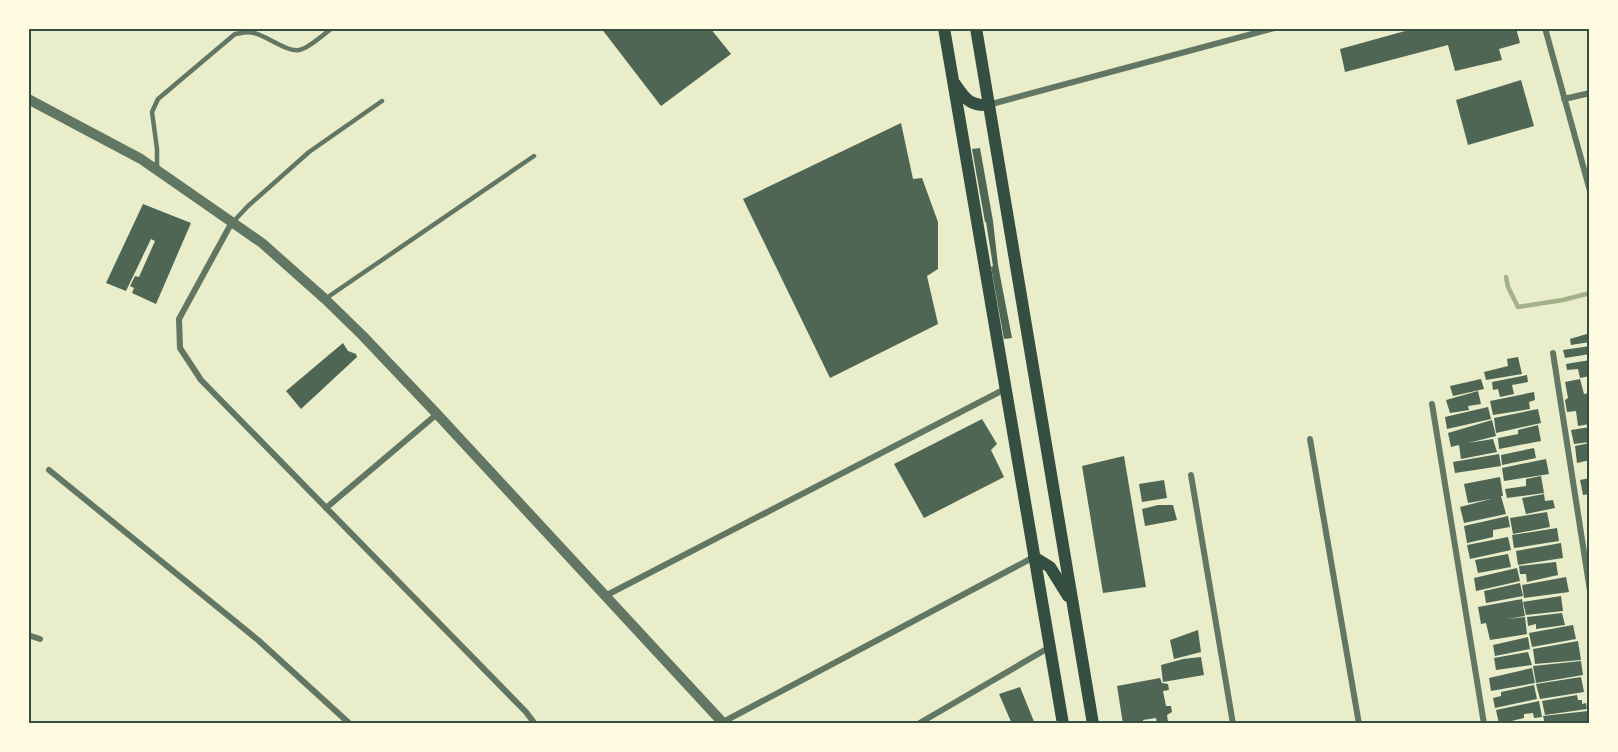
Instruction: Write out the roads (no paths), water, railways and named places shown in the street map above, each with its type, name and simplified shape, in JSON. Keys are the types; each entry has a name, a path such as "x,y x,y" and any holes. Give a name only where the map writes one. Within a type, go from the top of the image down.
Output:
{"main road":[{"path":"944,28 1063,723"},
{"path":"976,28 1093,723"},
{"path":"953,80 968,102 981,106 988,105"},
{"path":"1034,557 1050,567 1071,603"}],"street":[{"path":"988,105 1274,28"},
{"path":"1545,28 1590,191"},
{"path":"1564,99 1590,93"},
{"path":"29,99 158,170 262,243 325,299 437,414 724,723 1034,557"},
{"path":"232,222 179,319 180,348 201,380 535,723"},
{"path":"1553,353 1590,591"},
{"path":"605,596 1005,388"},
{"path":"1432,404 1484,723"},
{"path":"326,508 437,414"},
{"path":"1310,439 1359,723"},
{"path":"49,470 258,640 350,723"},
{"path":"1191,475 1233,723"},
{"path":"28,635 40,639"},
{"path":"918,723 1050,647"}],"lane":[{"path":"158,170 152,112 158,99 235,34 255,33 291,49 299,50 307,47 332,28"},
{"path":"232,222 309,152 382,101"},
{"path":"325,299 534,156"}],"waterway":[{"path":"1506,277 1508,287 1518,307 1590,293"}]}
